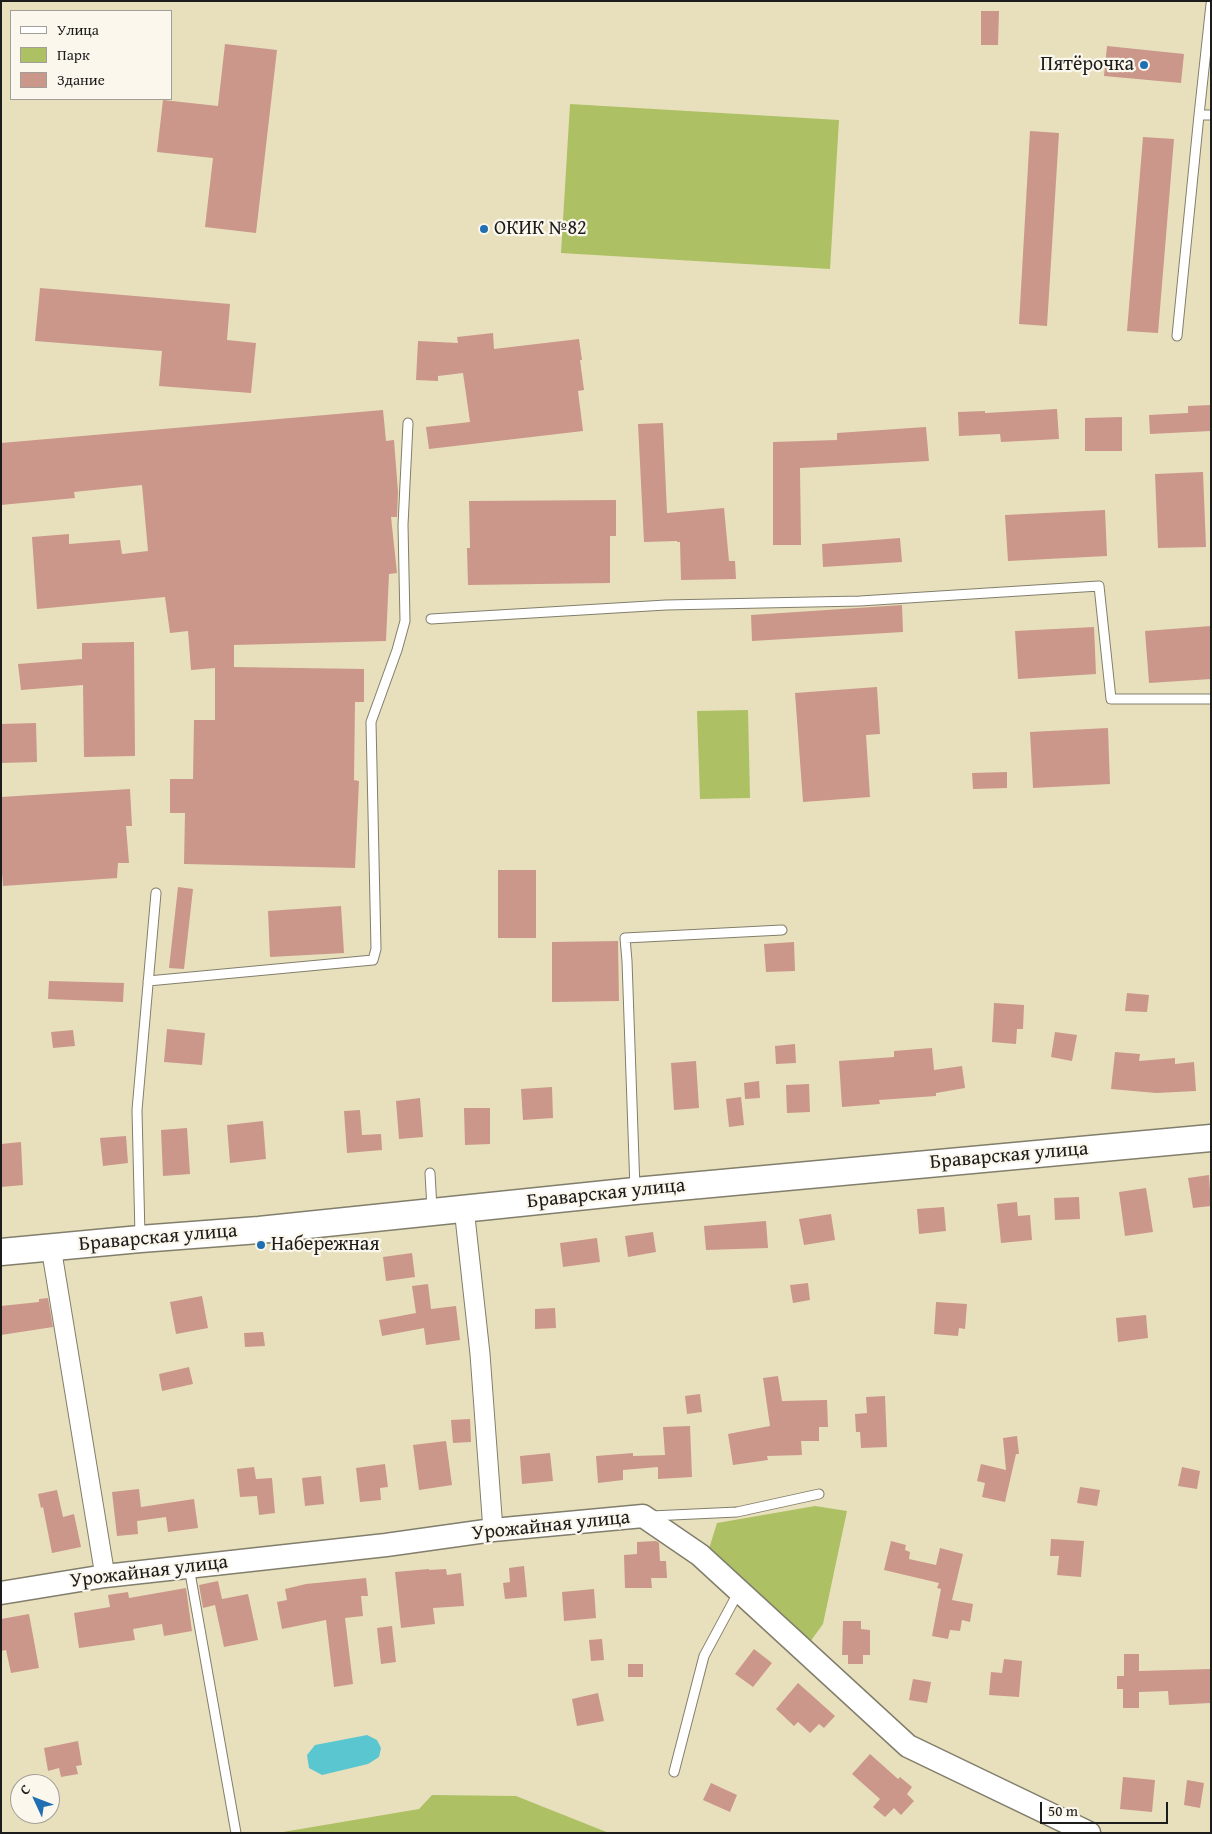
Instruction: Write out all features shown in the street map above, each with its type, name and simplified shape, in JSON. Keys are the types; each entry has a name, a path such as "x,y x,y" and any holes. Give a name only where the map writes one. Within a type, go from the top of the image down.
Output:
{"main road":[{"name":"Браварская улица","path":"1,1252 1211,1138"}],"street":[{"path":"464,1208 480,1354 493,1530"},
{"path":"51,1247 105,1576"},
{"name":"Урожайная улица","path":"1,1593 105,1576 386,1545 493,1530 643,1516 700,1555 908,1746 1089,1833"}],"lane":[{"path":"1177,336 1198,114 1211,4"},
{"path":"1198,114 1211,116"},
{"path":"148,981 373,960 376,949 371,722 405,622 403,525 408,423"},
{"path":"431,619 666,604 860,601 1099,586 1111,699 1211,699"},
{"path":"140,1238 137,1110 156,893"},
{"path":"635,1191 625,938 782,930"},
{"path":"430,1173 432,1212"},
{"path":"643,1516 737,1512 819,1494"},
{"path":"189,1567 236,1833"},
{"path":"674,1772 704,1656 739,1590"}],"green space":[{"path":"570,104 839,120 830,269 561,253"},
{"path":"748,710 750,798 700,799 697,711"},
{"path":"815,1506 847,1511 823,1624 810,1642 707,1555 717,1523"},
{"path":"432,1795 516,1796 609,1833 277,1833 419,1809"}],"water":[{"path":"367,1735 377,1740 381,1748 379,1757 368,1764 322,1775 309,1768 307,1755 315,1745"}],"building":[{"path":"981,11 999,11 998,45 981,45"},
{"path":"225,44 277,50 256,233 205,227 213,158 157,152 163,100 218,106"},
{"name":"Пятёрочка","path":"1107,46 1184,54 1181,83 1104,76"},
{"path":"1030,131 1059,133 1047,326 1019,324"},
{"path":"1143,137 1174,139 1158,333 1127,331"},
{"path":"40,288 230,304 227,340 256,343 251,393 159,386 162,351 35,341"},
{"path":"493,333 494,349 579,339 584,390 578,391 583,431 429,449 426,427 470,422 463,373 438,376 438,381 416,380 418,341 458,343 457,337"},
{"path":"1211,405 1211,431 1150,434 1149,415 1188,413 1188,406"},
{"path":"1057,409 1059,439 1001,442 1000,434 959,436 958,412 985,411 985,413"},
{"path":"383,410 386,441 394,440 398,492 397,517 391,517 397,573 389,574 386,641 234,645 234,667 364,669 364,702 355,702 354,780 359,781 355,868 184,864 185,813 170,813 170,779 193,779 194,720 215,720 215,668 191,670 188,631 170,633 165,597 37,609 32,537 69,534 69,544 120,540 122,554 148,551 142,485 74,492 75,498 1,505 1,443"},
{"path":"1122,417 1122,451 1085,451 1085,418"},
{"path":"663,423 667,513 724,508 729,561 735,561 736,579 681,580 680,542 644,542 638,424"},
{"path":"926,427 929,461 800,468 801,545 773,545 773,442 837,440 837,433"},
{"path":"1203,472 1206,547 1158,548 1155,474"},
{"path":"616,500 616,536 610,536 610,583 468,585 467,548 470,548 469,501"},
{"path":"1105,510 1107,556 1008,561 1005,515"},
{"path":"900,538 902,562 823,567 822,544"},
{"path":"902,605 903,632 752,641 751,615"},
{"path":"1211,626 1211,679 1149,683 1145,631"},
{"path":"1094,627 1096,674 1018,679 1015,631"},
{"path":"134,642 135,756 84,757 83,685 21,690 18,664 82,659 82,643"},
{"path":"877,687 880,734 866,735 870,797 803,802 795,693"},
{"path":"36,723 37,762 1,763 1,724"},
{"path":"1108,728 1110,784 1033,788 1030,732"},
{"path":"1007,772 1007,788 973,789 972,773"},
{"path":"130,789 132,826 126,826 129,863 118,863 117,878 3,886 1,797"},
{"path":"498,870 536,870 536,938 498,938"},
{"path":"178,887 193,889 184,969 169,968"},
{"path":"341,906 344,953 270,957 268,911"},
{"path":"618,941 619,1001 552,1002 552,942"},
{"path":"794,942 795,971 766,972 764,944"},
{"path":"49,981 124,983 123,1002 48,999"},
{"path":"1127,993 1149,995 1147,1012 1125,1011"},
{"path":"994,1003 1024,1005 1023,1029 1017,1029 1016,1044 992,1042"},
{"path":"167,1029 205,1033 202,1065 164,1062"},
{"path":"73,1030 75,1046 53,1048 51,1032"},
{"path":"1055,1032 1077,1035 1072,1061 1051,1057"},
{"path":"795,1044 796,1063 776,1064 775,1046"},
{"path":"932,1048 934,1070 962,1066 965,1088 936,1093 936,1096 879,1100 880,1104 842,1107 839,1061 894,1057 894,1051"},
{"path":"1115,1052 1140,1054 1139,1061 1175,1058 1175,1064 1194,1062 1196,1091 1156,1093 1111,1089"},
{"path":"696,1061 699,1108 674,1110 671,1063"},
{"path":"759,1081 760,1098 745,1099 744,1083"},
{"path":"809,1084 810,1112 787,1113 786,1085"},
{"path":"552,1087 553,1118 523,1120 521,1089"},
{"path":"741,1097 744,1125 729,1127 726,1099"},
{"path":"420,1098 423,1137 399,1139 396,1101"},
{"path":"464,1108 490,1108 490,1144 465,1145"},
{"path":"360,1110 362,1135 381,1134 382,1150 347,1153 344,1111"},
{"path":"263,1121 266,1159 230,1163 227,1125"},
{"path":"187,1128 190,1174 163,1176 161,1130"},
{"path":"126,1136 128,1163 103,1166 100,1138"},
{"path":"21,1142 23,1185 1,1187 1,1144"},
{"path":"1209,1175 1211,1206 1193,1208 1188,1178"},
{"path":"1146,1188 1153,1232 1125,1236 1119,1192"},
{"path":"1079,1197 1080,1219 1055,1220 1054,1198"},
{"path":"1017,1202 1018,1216 1030,1215 1032,1240 1001,1243 997,1204"},
{"path":"944,1207 946,1231 919,1234 917,1209"},
{"path":"831,1214 835,1240 804,1245 799,1219"},
{"path":"766,1221 768,1248 706,1250 704,1226"},
{"path":"653,1232 656,1252 628,1257 625,1236"},
{"path":"597,1238 600,1262 563,1267 560,1243"},
{"path":"412,1253 415,1277 386,1281 383,1257"},
{"path":"808,1283 810,1300 793,1303 790,1285"},
{"path":"428,1284 431,1309 456,1306 460,1340 426,1345 424,1328 382,1336 379,1320 416,1313 412,1286"},
{"path":"202,1296 208,1328 176,1334 170,1302"},
{"path":"48,1298 53,1327 1,1335 1,1306 39,1302 39,1299"},
{"path":"936,1302 967,1304 965,1329 959,1328 958,1336 934,1334"},
{"path":"555,1308 556,1328 535,1329 535,1309"},
{"path":"1146,1315 1148,1338 1118,1342 1116,1318"},
{"path":"263,1332 265,1346 245,1347 244,1333"},
{"path":"189,1367 193,1384 162,1391 159,1374"},
{"path":"778,1376 782,1401 827,1400 828,1427 819,1427 819,1441 801,1441 802,1455 767,1456 768,1460 733,1465 728,1434 770,1426 763,1378"},
{"path":"700,1394 702,1412 687,1414 685,1396"},
{"path":"885,1396 887,1447 861,1448 860,1432 856,1432 855,1414 867,1413 866,1397"},
{"path":"470,1419 471,1442 453,1443 451,1420"},
{"path":"690,1426 692,1477 658,1479 658,1467 623,1470 623,1480 598,1483 596,1456 633,1453 633,1456 665,1455 663,1427"},
{"path":"1017,1436 1019,1454 1016,1454 1005,1502 982,1497 985,1483 977,1481 981,1464 1006,1470 1003,1438"},
{"path":"446,1441 452,1485 419,1490 413,1445"},
{"path":"550,1453 553,1481 522,1484 520,1456"},
{"path":"385,1464 388,1487 380,1488 381,1500 360,1502 356,1468"},
{"path":"254,1467 256,1479 272,1478 275,1513 259,1515 257,1496 240,1497 237,1469"},
{"path":"1182,1467 1200,1471 1197,1489 1178,1486"},
{"path":"321,1476 324,1504 305,1506 302,1478"},
{"path":"1080,1487 1100,1490 1097,1506 1077,1503"},
{"path":"139,1489 141,1507 194,1499 198,1528 168,1532 166,1517 137,1521 138,1534 117,1536 112,1492"},
{"path":"57,1490 63,1517 74,1514 81,1547 52,1553 43,1507 41,1508 38,1494"},
{"path":"1051,1539 1084,1541 1081,1577 1057,1575 1059,1556 1050,1556"},
{"path":"656,1541 659,1543 660,1561 666,1561 667,1578 651,1578 652,1588 625,1588 624,1555 637,1554 637,1542"},
{"path":"891,1541 906,1545 905,1550 910,1552 909,1559 936,1565 940,1548 963,1554 952,1600 973,1604 970,1622 962,1620 960,1631 950,1630 948,1639 932,1636 941,1589 937,1588 939,1583 884,1570"},
{"path":"524,1566 527,1597 505,1599 503,1583 510,1582 509,1568"},
{"path":"446,1569 447,1575 461,1573 464,1606 433,1608 435,1624 401,1628 395,1572"},
{"path":"366,1578 368,1596 361,1596 363,1616 345,1618 353,1684 334,1687 326,1620 282,1629 277,1602 287,1600 285,1589 306,1584"},
{"path":"218,1581 222,1599 248,1594 258,1640 224,1647 215,1605 203,1608 199,1585"},
{"path":"186,1588 192,1631 164,1636 162,1624 133,1629 135,1640 79,1648 74,1613 110,1607 108,1595 128,1592 129,1598"},
{"path":"594,1589 596,1618 564,1621 562,1592"},
{"path":"29,1614 39,1668 11,1673 6,1650 1,1651 1,1619"},
{"path":"843,1621 861,1621 861,1629 870,1630 870,1655 863,1655 863,1664 848,1664 848,1655 842,1655"},
{"path":"392,1626 396,1662 381,1664 377,1628"},
{"path":"602,1639 604,1660 591,1661 589,1640"},
{"path":"754,1649 772,1663 753,1687 735,1674"},
{"path":"1124,1654 1139,1654 1139,1671 1211,1669 1211,1703 1169,1705 1168,1691 1139,1692 1139,1708 1123,1708 1123,1689 1117,1689 1117,1676 1124,1676"},
{"path":"1004,1659 1022,1661 1019,1697 989,1695 991,1672 1002,1673"},
{"path":"628,1664 643,1664 643,1677 628,1677"},
{"path":"913,1679 931,1682 927,1703 909,1700"},
{"path":"798,1683 835,1716 824,1728 819,1724 810,1733 798,1722 794,1726 776,1709"},
{"path":"598,1693 604,1721 577,1726 572,1699"},
{"path":"78,1741 82,1765 76,1766 78,1774 61,1777 59,1768 48,1771 44,1748"},
{"path":"870,1754 898,1779 900,1777 912,1787 907,1794 914,1801 901,1815 894,1808 885,1817 873,1807 880,1799 852,1774"},
{"path":"1123,1777 1155,1780 1152,1812 1120,1809"},
{"path":"1187,1780 1204,1783 1200,1808 1184,1805"},
{"path":"711,1783 737,1795 730,1812 703,1800"}],"place":[{"name":"Пятёрочка","path":"1144,65"},
{"name":"ОКИК №82","path":"484,229"},
{"name":"Набережная","path":"261,1245"}]}
